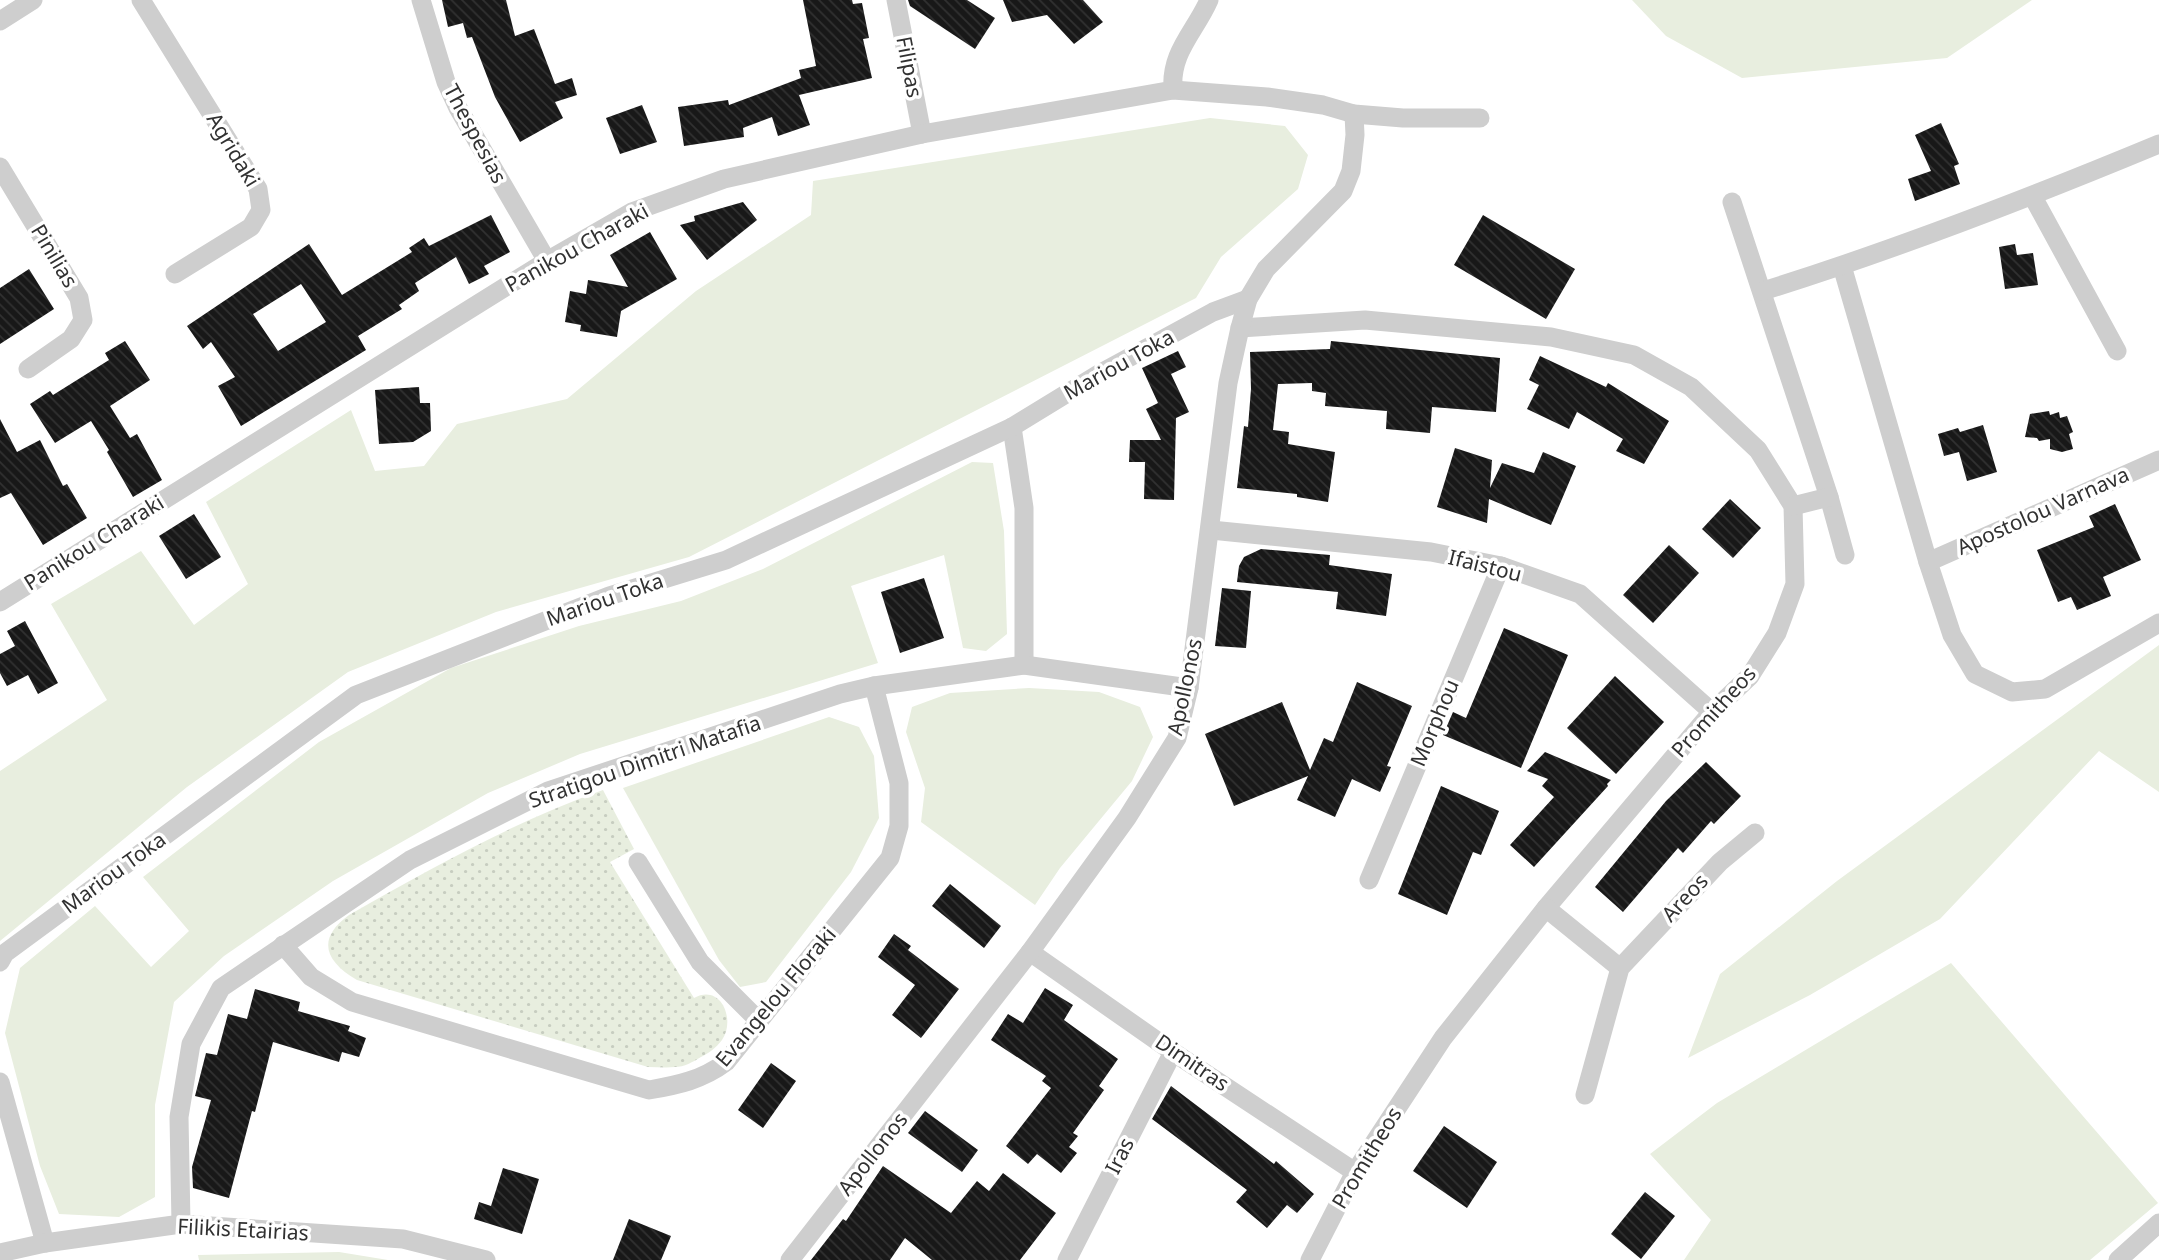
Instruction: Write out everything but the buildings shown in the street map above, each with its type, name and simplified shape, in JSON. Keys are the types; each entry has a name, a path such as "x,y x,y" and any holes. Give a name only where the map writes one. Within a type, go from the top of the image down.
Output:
{"street":[{"path":"0,21 33,0"},
{"name":"Agridaki","path":"141,0 258,189 261,210 251,227 175,274"},
{"name":"Thespesias","path":"421,0 446,82 458,108 547,261"},
{"name":"Filipas","path":"896,0 922,134"},
{"path":"1173,90 1175,59 1209,0"},
{"name":"Panikou Charaki","path":"3,593 547,261 632,212 724,179 922,134 1173,90 1267,97 1323,105 1354,114 1403,118 1480,118"},
{"name":"Apollonos","path":"790,1260 1030,952 1127,818 1177,738 1189,688 1228,383 1248,299 1266,269 1343,191 1351,171 1355,135 1354,114"},
{"path":"1763,291 1842,266 2033,197 2159,144"},
{"name":"Pinilias","path":"0,167 79,298 83,320 71,339 28,369"},
{"path":"2033,197 2117,351"},
{"path":"1732,202 1829,497 1845,555"},
{"path":"1842,266 1928,562 1952,635 1975,674 2012,692 2045,689 2159,623"},
{"name":"Mariou Toka","path":"0,962 5,953 356,695 609,596 726,560 1012,427 1097,375 1213,312 1248,299"},
{"path":"1240,328 1365,320 1551,337 1634,355 1690,387 1758,450 1793,506 1829,497"},
{"path":"1012,427 1024,508 1024,665"},
{"name":"Apostolou Varnava","path":"1928,562 2159,460"},
{"name":"Promitheos","path":"1310,1260 1355,1172 1443,1038 1546,908 1712,712 1750,676 1777,633 1795,584 1793,506"},
{"name":"Ifaistou","path":"1211,530 1431,552 1501,566 1580,594 1712,712"},
{"name":"Morphou","path":"1369,880 1501,566"},
{"name":"Stratigou Dimitri Matafia","path":"181,1224 179,1117 191,1044 221,988 410,860 548,792 840,694 874,686 1024,665 1189,688"},
{"name":"Evangelou Floraki","path":"282,945 311,976 352,1002 649,1090 687,1084 711,1073 726,1062 890,858 899,826 899,783 874,686"},
{"name":"Areos","path":"1586,1095 1620,968 1720,862 1755,833"},
{"path":"638,862 700,962 758,1020"},
{"path":"1546,908 1620,968"},
{"name":"Dimitras","path":"1030,952 1173,1052 1355,1172"},
{"name":"Iras","path":"1067,1260 1173,1052"},
{"path":"0,1082 45,1243"},
{"path":"2118,1260 2159,1223"},
{"name":"Filikis Etairias","path":"0,1253 45,1243 181,1224 402,1239 486,1260"}],"green space":[{"path":"1632,0 2032,0 1947,58 1742,78 1666,36"},
{"path":"1210,118 1285,126 1308,155 1298,189 1221,257 1196,298 689,557 496,612 348,672 187,787 0,941 0,771 107,700 51,604 141,551 194,625 248,584 206,502 351,410 375,471 424,466 457,424 567,399 696,291 811,215 813,181"},
{"path":"972,462 993,463 1004,531 1007,634 986,651 963,648 944,555 851,586 878,663 580,754 488,793 333,881 224,956 174,1002 155,1105 155,1197 119,1217 59,1214 40,1166 5,1033 20,968 95,906 151,967 189,931 143,877 319,742 451,668 579,626 681,601 763,569"},
{"path":"2159,645 2159,792 2099,751 1940,919 1810,995 1688,1058 1720,974 1837,881"},
{"path":"1029,688 1099,692 1140,707 1153,737 1132,781 1060,868 1035,905 921,822 925,788 906,732 912,707 950,693"},
{"path":"829,717 859,727 874,756 879,818 851,872 766,982 740,987 719,960 623,788"},
{"path":"603,790 634,849 610,862 694,998 712,995 723,1006 726,1032 720,1043 707,1054 682,1066 648,1067 357,980 346,973 332,957 329,941 332,933 349,915 505,831"},
{"path":"1951,963 2158,1203 2090,1260 1684,1260 1711,1220 1650,1154 1717,1103"},
{"path":"339,1252 388,1260 199,1260 198,1255"}]}
